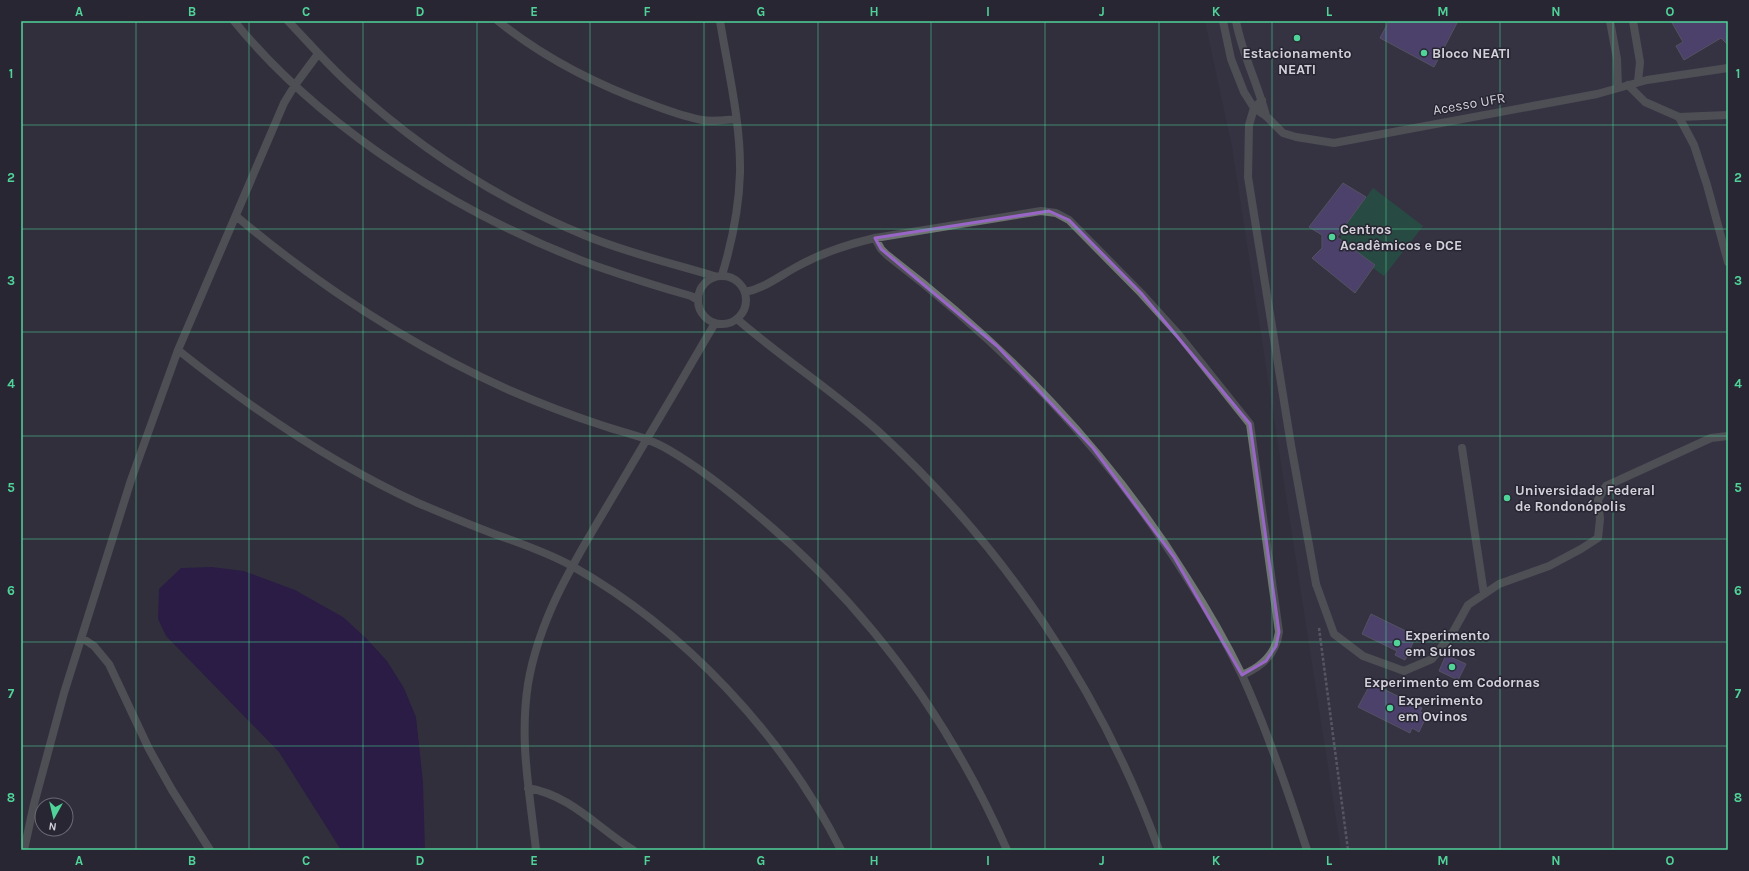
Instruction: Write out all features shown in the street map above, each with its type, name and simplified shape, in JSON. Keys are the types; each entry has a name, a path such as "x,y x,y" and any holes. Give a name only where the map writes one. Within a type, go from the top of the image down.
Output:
{"street":[{"path":"234,21 295,85 327,112 394,162 466,206 508,228 595,266 691,296 698,300"},
{"path":"288,21 318,54 348,83 412,137 481,184 514,203 578,232 621,249 718,276 736,280 742,285 745,292 746,307 737,319 730,323 715,323 702,314 698,300 702,286 718,276 732,237 738,198 739,145 720,21"},
{"path":"498,21 536,48 567,67 600,84 633,98 668,111 703,120 736,119"},
{"name":"Acesso UFR","path":"1223,21 1230,59 1244,92 1254,108 1266,116 1283,133 1296,138 1334,143 1597,94 1638,82 1728,68"},
{"path":"1236,21 1245,55 1262,100 1266,116"},
{"path":"1610,21 1617,59 1618,88"},
{"path":"1633,21 1640,62 1638,82"},
{"path":"24,850 48,748 131,480 178,350 284,103 295,85 318,54"},
{"path":"1230,59 1245,55"},
{"path":"1628,85 1645,102 1679,117 1728,115"},
{"path":"1262,100 1254,108 1249,125 1248,177 1291,445 1316,584 1334,634 1363,656 1404,671 1432,659 1453,632 1468,605 1499,584 1549,566 1598,538 1600,519 1598,500 1606,486 1711,438 1728,436"},
{"path":"1679,117 1694,145 1707,185 1728,262"},
{"path":"745,292 757,290 801,264 825,253 850,244 875,238 1041,211 1056,213 1069,220 1106,256 1179,335 1250,424 1279,632 1276,646 1266,661 1259,667 1242,675"},
{"path":"236,216 270,245 344,299 424,348 510,390 600,425 647,439 668,449 747,506 810,561 866,621 899,662 950,737 972,776 1007,850"},
{"path":"875,238 881,249 887,255 931,289 997,346 1042,390 1093,448 1144,513 1174,557 1221,634 1242,675 1278,763 1307,850"},
{"path":"737,319 761,340 840,399 913,464 947,500 1010,575 1066,656 1090,698 1134,786 1159,850"},
{"path":"536,850 528,788 524,736 528,685 541,634 555,599 572,566 715,323"},
{"path":"178,350 255,409 337,461 418,503 496,535 536,548 572,566 632,606 670,635 699,662 727,690 779,750 822,816 841,850"},
{"path":"1462,448 1484,594"},
{"path":"82,638 94,646 109,664 149,749 172,790 210,850"},
{"path":"528,788 548,792 566,801 633,850"}],"path":[{"path":"1318,622 1348,850"}],"highlighted area":[{"path":"1049,211 1069,220 1141,293 1250,424 1279,632 1276,646 1266,661 1242,675 1174,557 1093,448 997,346 881,249 875,238"}],"shaded area":[{"name":"Universidade Federal de Rondonópolis","path":"1205,21 1728,21 1728,850 1341,850 1232,146"},
{"path":"212,567 244,571 295,590 343,617 366,638 387,661 404,688 416,717 423,782 425,850 341,850 279,752 166,636 158,619 159,589 181,568"}],"green space":[{"path":"1373,188 1423,226 1384,276 1373,268 1374,265 1341,240 1341,232"}],"building":[{"name":"Bloco NEATI","path":"1389,21 1458,21 1434,67 1380,38"},
{"path":"1671,21 1728,21 1728,45 1721,38 1684,60 1676,46 1683,42"},
{"name":"Centros Acadêmicos e DCE","path":"1343,183 1366,197 1337,237 1375,265 1355,293 1312,258 1322,248 1322,235 1309,227"},
{"name":"Experimento em Suínos","path":"1371,614 1416,636 1405,660 1395,655 1397,651 1362,634"},
{"name":"Experimento em Codornas","path":"1446,655 1466,664 1458,680 1439,671"},
{"name":"Experimento em Ovinos","path":"1371,683 1422,708 1420,712 1427,715 1419,732 1412,728 1410,733 1358,707"}],"place":[{"name":"Estacionamento NEATI","path":"1297,38"},
{"name":"Bloco NEATI","path":"1424,53"},
{"name":"Centros Acadêmicos e DCE","path":"1332,237"},
{"name":"Universidade Federal de Rondonópolis","path":"1507,498"},
{"name":"Experimento em Suínos","path":"1397,643"},
{"name":"Experimento em Codornas","path":"1452,667"},
{"name":"Experimento em Ovinos","path":"1390,708"}]}
